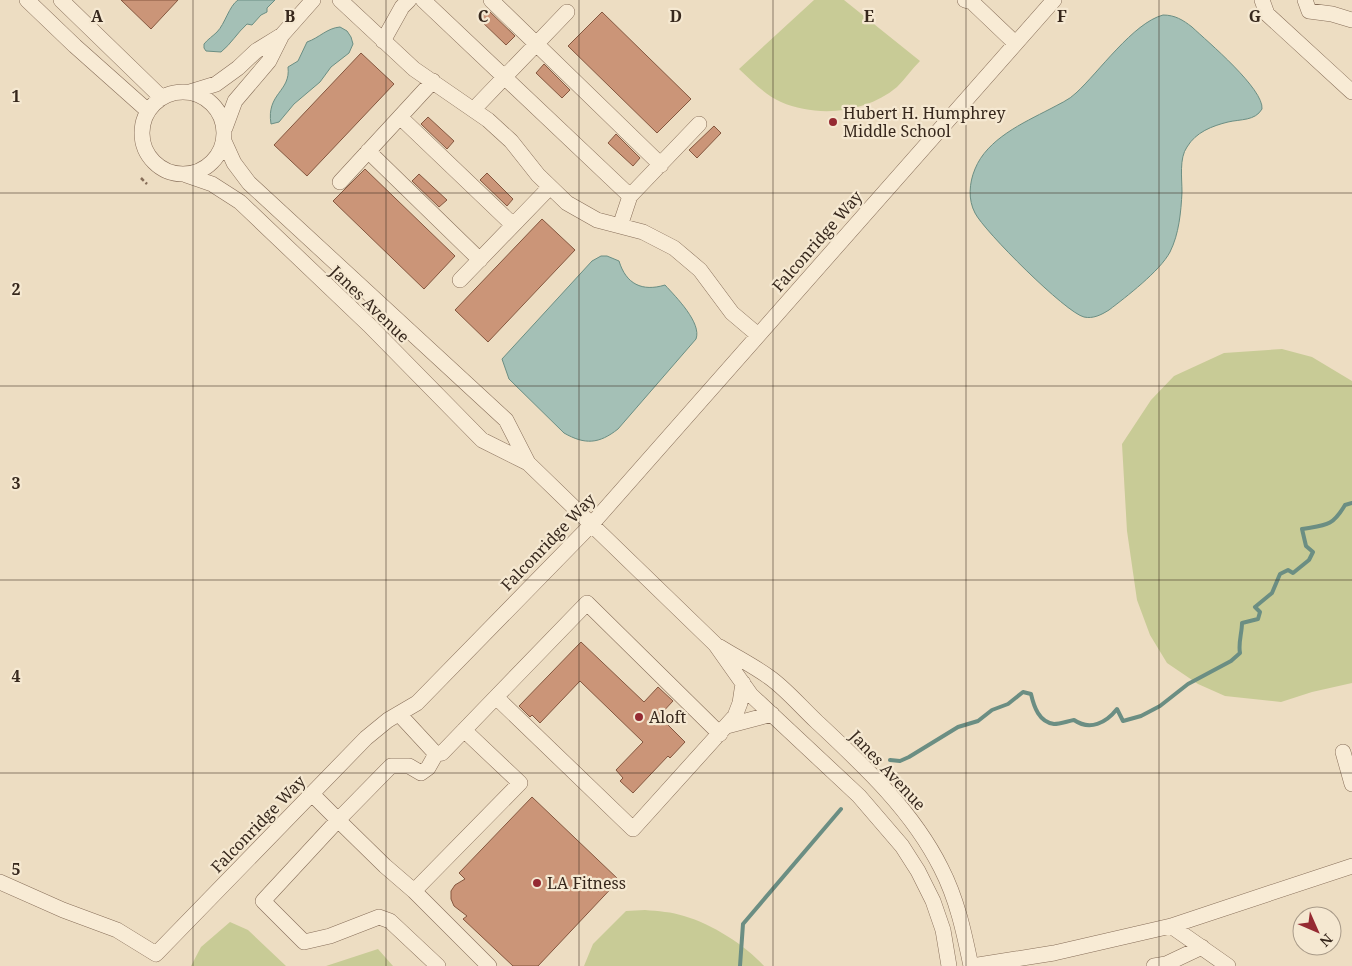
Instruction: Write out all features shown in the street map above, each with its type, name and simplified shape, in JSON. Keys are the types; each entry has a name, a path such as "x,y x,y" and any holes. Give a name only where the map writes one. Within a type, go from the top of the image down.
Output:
{"street":[{"path":"27,0 148,112 162,98 176,92 190,92 216,84 238,68 256,51 282,35"},
{"path":"61,0 162,98"},
{"path":"186,175 199,172 211,164 220,154 235,101 269,61 282,35 313,0"},
{"path":"383,41 402,7 409,0"},
{"path":"423,0 630,196"},
{"path":"491,0 661,165"},
{"name":"Falconridge Way","path":"0,882 63,910 117,930 156,954 366,738 388,720 417,703 591,524 1054,0"},
{"path":"1262,0 1266,14 1351,89"},
{"path":"1305,0 1309,11 1334,7 1352,20"},
{"path":"970,1 1015,43"},
{"path":"345,2 383,41 414,69 474,109 512,141 538,175 567,203 597,220 643,232 674,248 700,270 732,313 758,335"},
{"path":"474,109 568,12"},
{"path":"340,182 433,81"},
{"name":"Janes Avenue","path":"190,92 203,96 213,104 221,115 234,163 249,183 506,420 528,463"},
{"name":"Janes Avenue","path":"148,112 142,126 142,141 147,155 157,166 171,173 186,175 212,184 240,202 369,326 482,440 528,463 715,644 751,694 859,796 902,846 918,871 933,901 943,930 949,966"},
{"path":"400,117 513,225"},
{"path":"620,226 630,196 699,124"},
{"path":"368,151 480,260"},
{"path":"460,280 550,187"},
{"path":"436,754 442,753 586,603 723,730"},
{"name":"Janes Avenue","path":"715,644 770,678 858,760 887,790 907,815 926,841 953,894 964,931 971,966"},
{"path":"496,697 633,829 734,716 740,703 743,683"},
{"path":"399,714 436,754"},
{"path":"723,730 772,714"},
{"path":"414,891 520,782 464,730"},
{"path":"1343,752 1352,784"},
{"path":"436,754 428,768 421,773 409,766 391,766 263,901 304,942 330,936 379,917 390,921 438,966"},
{"path":"312,794 385,866 414,891 489,966"},
{"path":"971,966 1054,953 1171,926 1352,866"},
{"path":"1171,926 1228,966"},
{"path":"1154,966 1166,964 1202,947"}],"path":[{"path":"141,178 147,184"}],"green space":[{"path":"814,0 844,0 920,61 897,87 885,96 871,103 856,107 826,111 810,110 795,107 775,99 739,69"},
{"path":"1282,349 1312,357 1352,381 1352,683 1312,692 1281,702 1225,696 1198,684 1167,663 1150,635 1137,600 1127,531 1122,444 1151,400 1174,376 1224,353"},
{"path":"645,910 675,914 706,924 738,943 764,966 584,966 593,944 626,911"},
{"path":"230,922 248,930 286,966 191,966 201,947"},
{"path":"378,949 393,966 326,966"}],"water":[{"path":"238,0 275,0 267,8 267,12 261,15 252,25 247,24 221,52 206,51 204,44 220,29 232,6"},
{"path":"1163,15 1175,17 1185,22 1222,54 1254,90 1260,100 1262,109 1252,118 1228,122 1210,128 1195,137 1184,152 1180,215 1176,238 1170,252 1151,275 1109,310 1097,316 1084,317 1061,302 1044,287 993,236 975,213 971,203 971,180 981,158 997,141 1018,126 1064,102 1085,84 1128,38 1152,20"},
{"path":"340,27 347,31 351,37 353,44 349,53 331,67 320,82 294,104 279,122 271,124 270,114 272,106 286,82 288,67 298,61 307,42 331,29"},
{"path":"601,256 607,256 619,261 622,269 631,281 642,287 665,285 687,310 697,333 696,339 618,429 604,438 585,441 564,433 509,379 502,359 592,261"}],"building":[{"path":"121,0 178,0 151,29"},
{"path":"488,10 515,36 506,45 479,19"},
{"path":"602,12 691,99 657,133 568,46"},
{"path":"361,53 394,84 307,176 274,145"},
{"path":"544,64 570,90 562,98 536,73"},
{"path":"428,117 454,141 447,149 421,124"},
{"path":"714,126 721,133 697,158 689,150"},
{"path":"616,134 640,158 633,166 608,143"},
{"path":"365,169 455,256 424,289 333,201"},
{"path":"487,173 513,199 507,206 480,180"},
{"path":"419,174 447,200 439,207 412,181"},
{"path":"542,219 575,250 488,342 455,310"},
{"name":"Aloft","path":"581,642 644,702 658,687 673,701 659,716 685,742 670,758 668,756 633,793 620,781 623,778 616,770 643,742 580,681 540,723 532,715 530,717 519,706"},
{"name":"LA Fitness","path":"532,797 619,880 538,966 513,966 463,919 467,916 454,906 451,899 451,891 455,885 465,879 459,873"}],"waterway":[{"path":"890,760 900,761 909,757 958,727 978,721 992,710 1008,704 1023,692 1031,694 1041,717 1054,724 1074,720 1086,725 1097,724 1103,722 1117,709 1123,721 1141,716 1160,706 1188,684 1231,661 1240,653 1242,623 1258,619 1260,612 1255,607 1272,593 1280,574 1288,570 1293,573 1309,560 1313,552 1306,546 1302,529 1328,524 1345,505 1352,503"},
{"path":"740,966 743,924 841,809"}],"place":[{"name":"Hubert H. Humphrey Middle School","path":"833,122"},
{"name":"Aloft","path":"639,717"},
{"name":"LA Fitness","path":"537,883"}]}
